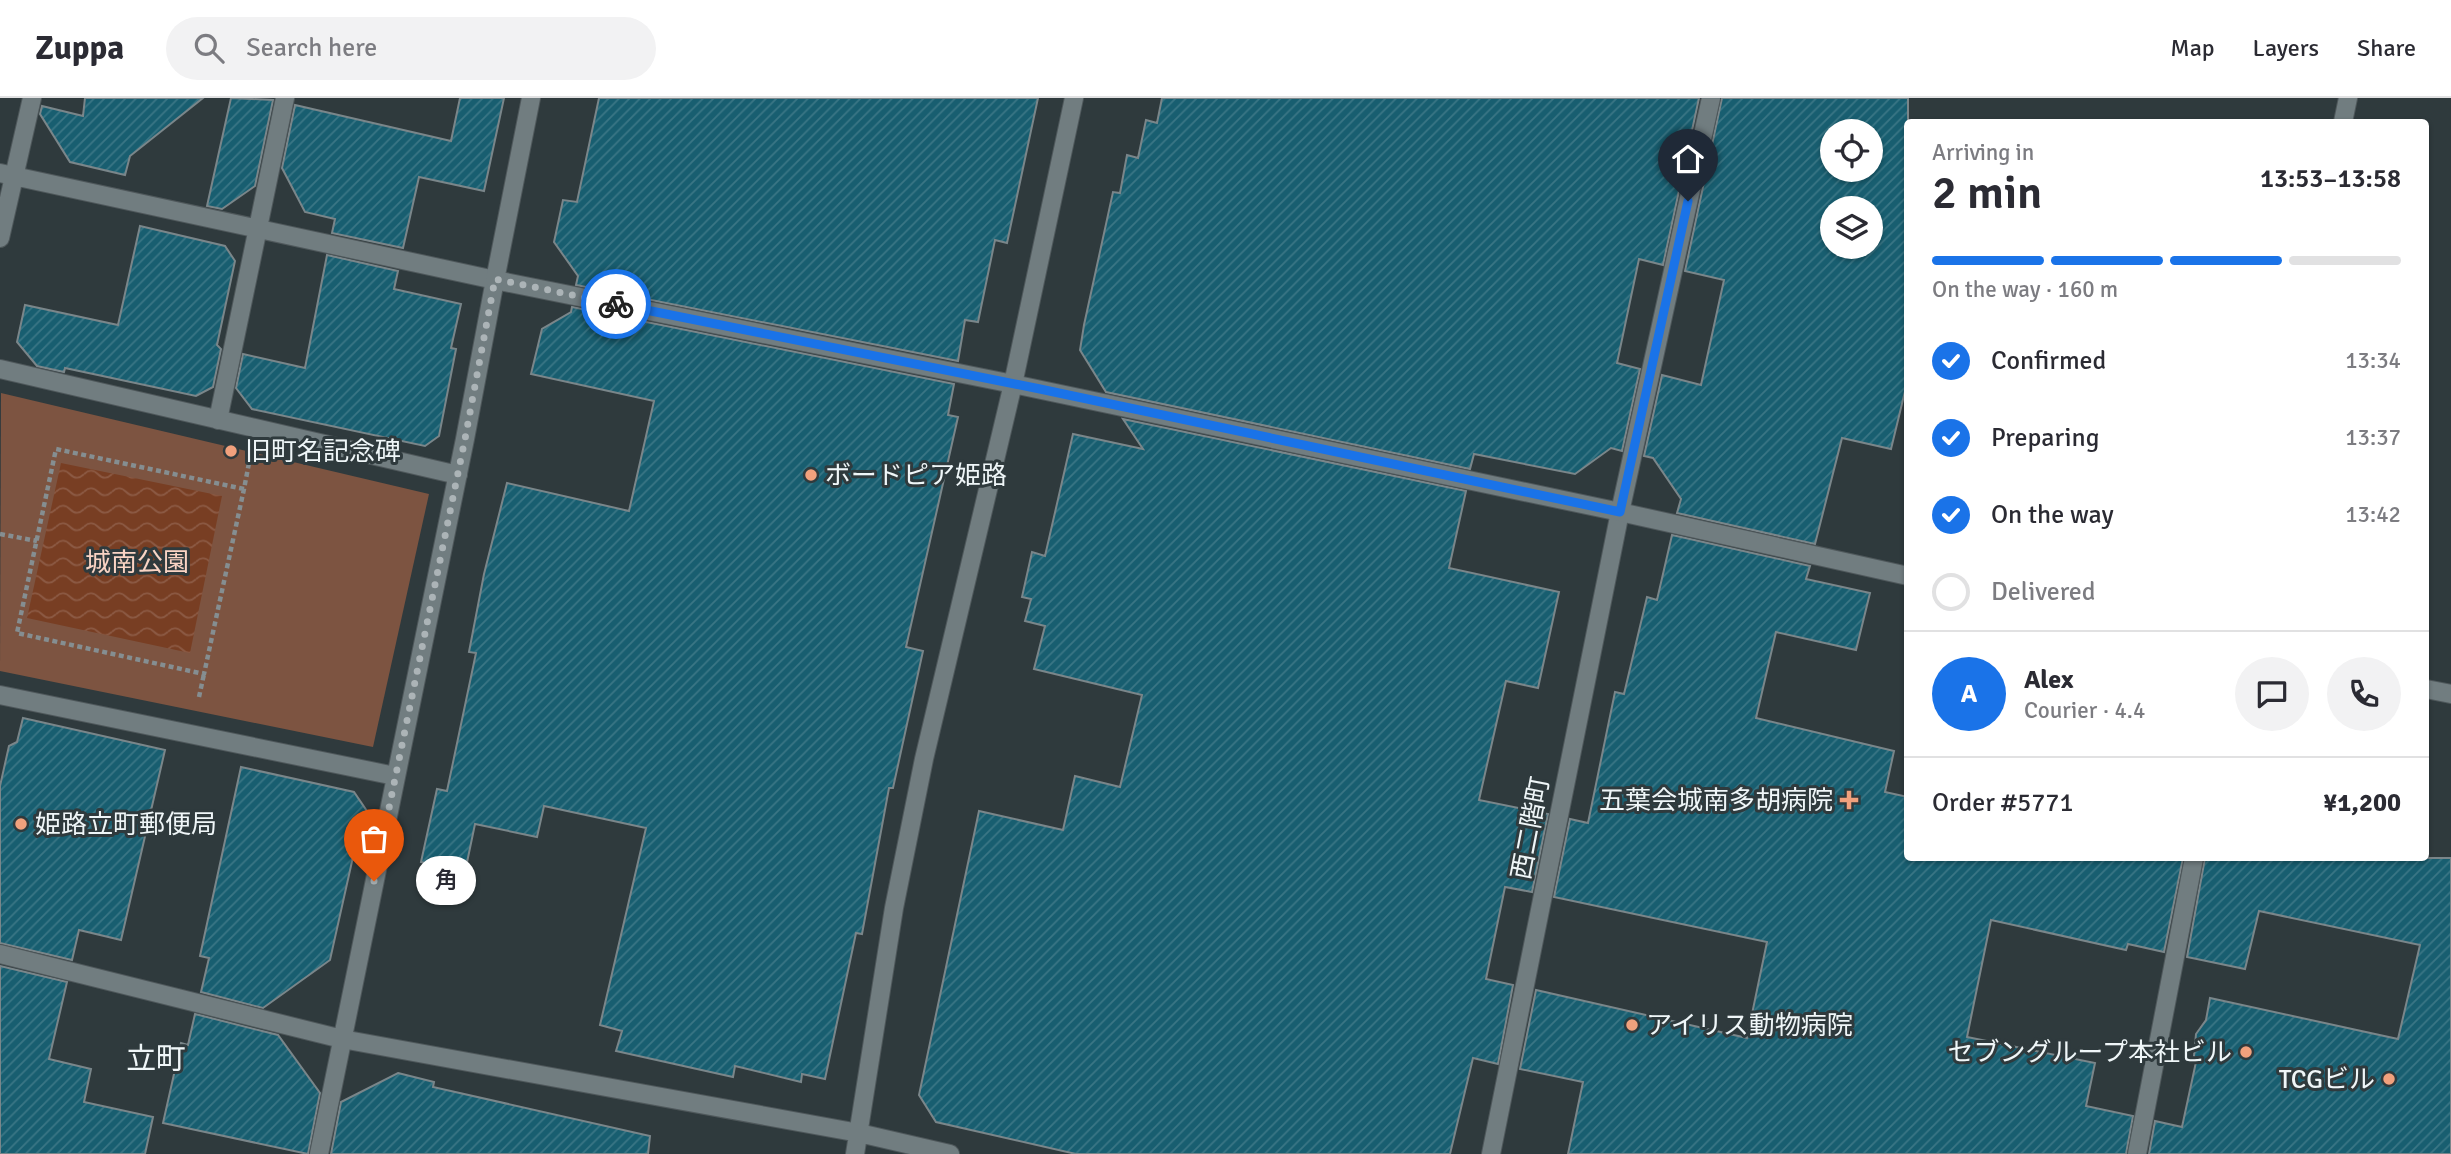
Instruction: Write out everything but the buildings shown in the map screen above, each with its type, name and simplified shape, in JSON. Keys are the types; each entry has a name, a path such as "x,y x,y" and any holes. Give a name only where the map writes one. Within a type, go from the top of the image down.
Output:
{"street":[{"path":"0,238 7,174 32,98"},
{"path":"218,421 285,98"},
{"path":"318,1154 531,98"},
{"path":"855,1154 894,908 919,786 1013,384 1074,98"},
{"name":"西二階町","path":"1491,1154 1620,512 1711,98"},
{"path":"2344,119 2348,98"},
{"path":"7,174 495,279 1013,384 1620,512 1904,575"},
{"path":"0,369 457,475"},
{"path":"2429,690 2451,694"},
{"path":"0,695 395,776"},
{"path":"2137,1154 2193,861"},
{"path":"0,954 342,1039 859,1133 950,1154"}],"path":[{"path":"56,449 244,489 204,674 17,633 37,541 56,449"},
{"path":"0,534 37,541"}],"green space":[{"name":"城南公園","path":"1,393 429,494 373,747 0,671"}],"water":[{"path":"61,463 222,496 190,653 27,618"}],"way so far":[{"path":"374,881 465,439 495,279 616,304"}],"place":[{"name":"旧町名記念碑","path":"231,451"},
{"name":"ボードピア姫路","path":"811,475"},
{"name":"五葉会城南多胡病院","path":"1849,800"},
{"name":"姫路立町郵便局","path":"21,824"},
{"name":"角","path":"374,881"},
{"name":"アイリス動物病院","path":"1632,1025"},
{"name":"セブングループ本社ビル","path":"2246,1052"},
{"name":"TCGビル","path":"2389,1079"}],"district":[{"name":"立町","path":"156,1059"}],"route":[{"path":"616,304 1040,389 1620,512 1688,201"}]}
